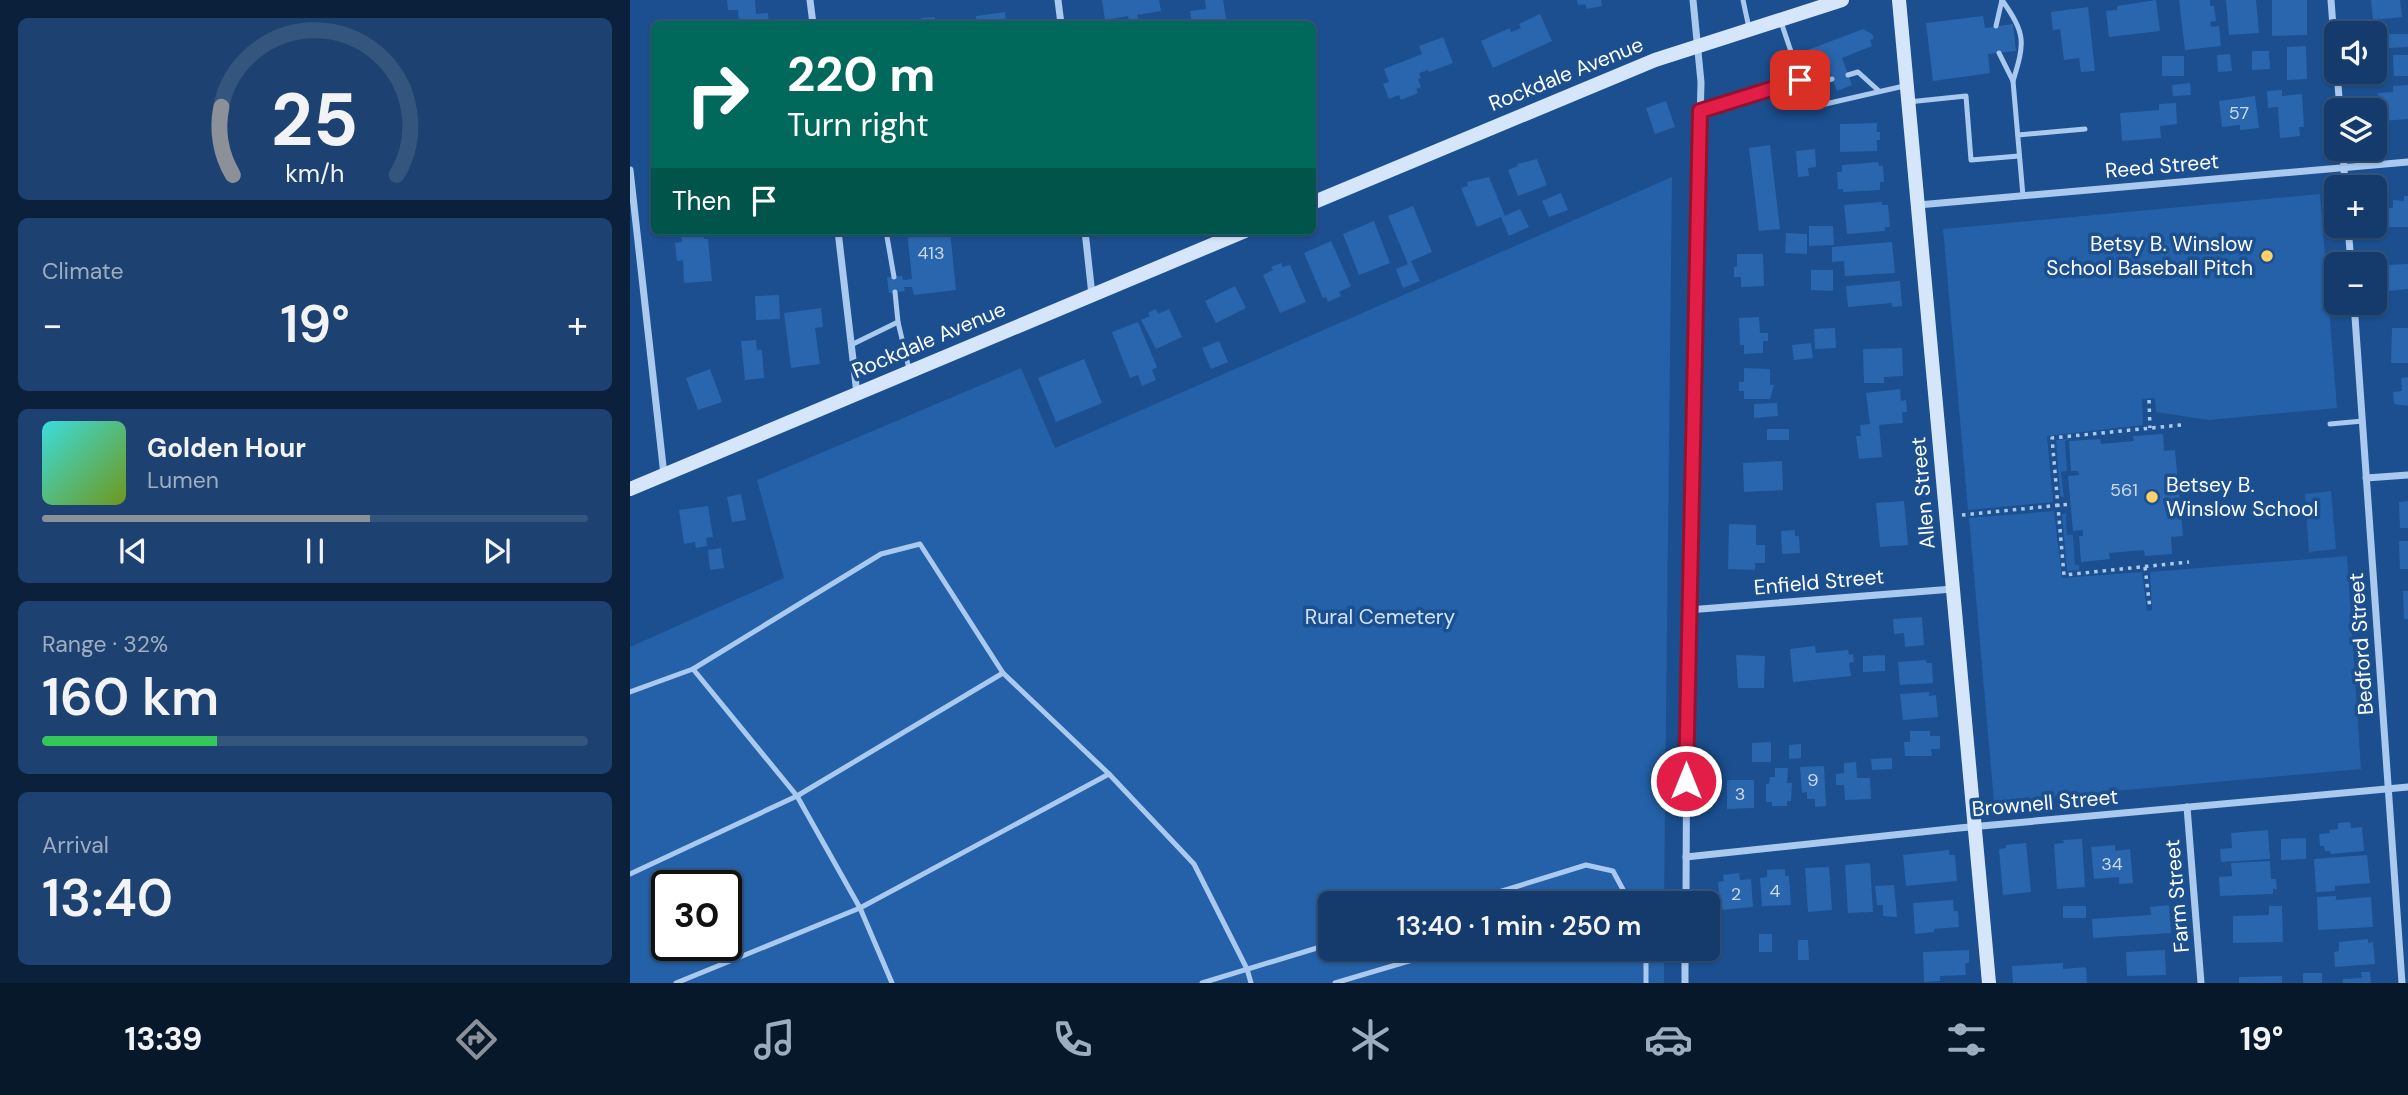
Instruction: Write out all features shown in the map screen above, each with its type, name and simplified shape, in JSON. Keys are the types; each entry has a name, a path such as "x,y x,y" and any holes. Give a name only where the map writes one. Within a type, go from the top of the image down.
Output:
{"main road":[{"name":"Rockdale Avenue","path":"1316,200 1698,45 1842,0"},
{"name":"Allen Street","path":"1899,0 1989,983"},
{"name":"Rockdale Avenue","path":"630,489 1235,235"}],"street":[{"path":"810,0 813,21"},
{"path":"1058,0 1061,21"},
{"path":"1686,891 1688,610 1701,74 1693,0"},
{"path":"2331,0 2333,21"},
{"path":"2344,161 2344,175"},
{"name":"Reed Street","path":"1918,205 2408,162"},
{"path":"630,170 664,475"},
{"path":"838,235 857,394"},
{"path":"1085,235 1092,295"},
{"name":"Bedford Street","path":"2355,315 2402,983"},
{"path":"2367,478 2408,475"},
{"name":"Enfield Street","path":"1688,610 1953,589"},
{"name":"Brownell Street","path":"1686,857 2408,787"},
{"name":"Farm Street","path":"2187,807 2202,983"},
{"path":"1685,961 1685,983"}],"lane":[{"path":"1743,0 1749,28"},
{"path":"1996,26 2002,0"},
{"path":"2002,0 2018,23 2022,50 2013,81"},
{"path":"1780,19 1803,88 1821,105 1907,85"},
{"path":"1999,53 2013,81 2023,196"},
{"path":"1848,75 1858,72 1880,91"},
{"path":"1803,88 1832,79"},
{"path":"1700,111 1800,80"},
{"path":"1908,102 1966,96 1971,160 2019,156"},
{"path":"2018,135 2085,129"},
{"path":"887,235 894,277"},
{"path":"895,292 898,322 910,371"},
{"path":"851,345 898,322"},
{"path":"2330,424 2363,421"},
{"path":"630,692 693,669 881,554 920,544 1003,673 1109,775 1194,864 1247,969 1251,983"},
{"path":"693,669 797,796 860,908 892,983"},
{"path":"630,874 797,796 1003,673"},
{"path":"676,983 860,908 1109,775"},
{"path":"1502,891 1586,865 1613,871 1623,891"},
{"path":"1202,983 1318,948"},
{"path":"1335,983 1409,961"},
{"path":"1646,961 1646,983"}],"path":[{"path":"2149,400 2150,428"},
{"path":"2181,425 2052,438 2064,575 2189,562"},
{"path":"1946,517 2071,504"},
{"path":"2145,567 2150,609"}],"green space":[{"name":"Rural Cemetery","path":"1672,177 1664,891 1318,891 1318,961 1664,961 1664,983 630,983 630,647 784,578 757,480 1021,368 1055,448"},
{"path":"2320,194 2325,252 2324,315 2330,315 2337,408 2209,420 2156,412 2155,398 2142,399 2143,425 2047,436 2053,502 1968,510 1943,229"},
{"path":"2070,439 2065,441 2067,471 2061,472 2064,497 2060,496 2056,440"},
{"path":"2331,491 2336,549 2309,552 2305,494"},
{"path":"2054,511 2062,578 2142,572 2147,611 2152,610 2150,572 2347,556 2361,769 1994,802 1969,518"},
{"path":"2066,513 2067,535 2073,535 2075,565 2079,565 2079,570 2067,571 2062,514"}],"building":[{"path":"727,0 755,0 756,14 768,13 769,21 739,21 738,10 728,10"},
{"path":"1102,0 1159,0 1161,11 1137,15 1138,19 1129,21 1128,16 1105,20"},
{"path":"1205,0 1223,0 1226,21 1192,21 1190,11 1206,9"},
{"path":"1577,0 1601,0 1602,6 1587,9 1585,4 1578,5"},
{"path":"2156,0 2160,31 2109,37 2106,11 2117,10 2117,6"},
{"path":"2179,0 2210,0 2210,6 2214,6 2216,21 2210,22 2211,27 2219,26 2221,46 2185,50"},
{"path":"2226,0 2256,0 2259,33 2229,35"},
{"path":"2272,0 2307,0 2307,35 2272,36"},
{"path":"2371,0 2400,0 2402,17 2373,20"},
{"path":"2088,7 2095,71 2081,72 2079,58 2064,60 2060,29 2053,30 2051,12"},
{"path":"1005,12 1006,21 977,21 976,16"},
{"path":"1540,14 1552,41 1493,68 1481,41 1510,28 1511,32 1521,28 1519,24"},
{"path":"1983,16 1985,28 2013,24 2016,51 1988,54 1990,73 1933,81 1926,23"},
{"path":"935,17 935,21 921,21 921,18"},
{"path":"1863,29 1872,34 1872,46 1842,58 1852,85 1837,91 1827,65 1812,71 1805,51"},
{"path":"2387,34 2408,34 2408,47 2387,48"},
{"path":"1443,37 1453,63 1419,73 1421,87 1416,89 1418,93 1401,100 1399,95 1389,99 1383,84 1389,82 1384,69 1422,54 1419,46"},
{"path":"2306,46 2307,79 2287,80 2287,47"},
{"path":"2252,51 2269,51 2270,69 2252,70"},
{"path":"2230,54 2232,71 2218,72 2217,55"},
{"path":"2393,55 2408,55 2408,76 2394,76"},
{"path":"2162,56 2184,56 2184,76 2162,76"},
{"path":"2190,83 2191,95 2173,96 2172,85"},
{"path":"2408,85 2408,119 2387,121 2387,98 2379,98 2378,93 2393,92 2393,86"},
{"path":"2282,90 2282,96 2302,94 2304,127 2299,127 2300,136 2280,138 2278,107 2268,108 2267,91"},
{"path":"2255,96 2259,128 2240,130 2240,125 2222,127 2219,101"},
{"path":"1666,101 1675,127 1655,134 1646,108"},
{"path":"2176,103 2177,124 2160,126 2161,138 2122,141 2120,113 2159,110 2159,104"},
{"path":"1877,123 1880,140 1877,140 1877,151 1840,152 1840,124"},
{"path":"1770,145 1780,229 1759,231 1749,148"},
{"path":"1815,149 1816,167 1808,168 1809,176 1798,177 1796,151"},
{"path":"1537,159 1547,185 1518,196 1508,170 1518,166 1517,164"},
{"path":"1878,162 1879,166 1883,166 1884,182 1880,182 1880,190 1843,192 1843,189 1838,189 1837,172 1842,172 1842,165"},
{"path":"1489,177 1505,216 1520,209 1529,227 1509,236 1501,217 1477,227 1461,188 1468,186 1467,182"},
{"path":"1561,193 1568,210 1549,217 1542,201"},
{"path":"2404,196 2408,196 2408,227 2387,227 2387,208 2393,208 2393,200 2404,201"},
{"path":"1882,202 1882,205 1888,205 1890,227 1885,227 1885,231 1847,234 1844,205"},
{"path":"1413,206 1432,252 1411,261 1420,281 1403,288 1396,269 1408,264 1388,216"},
{"path":"1374,221 1390,263 1359,275 1343,234"},
{"path":"1809,226 1833,226 1834,245 1809,246"},
{"path":"1786,233 1807,234 1807,254 1785,253"},
{"path":"681,235 704,235 704,239 708,239 712,281 684,283 683,260 677,261 675,243 682,242"},
{"path":"907,235 950,235 956,290 914,295 912,287 904,287 905,291 889,293 887,277 902,276 903,280 912,279"},
{"path":"1331,241 1351,286 1339,292 1341,296 1328,302 1326,297 1323,298 1304,253"},
{"path":"1892,242 1895,273 1845,276 1844,261 1832,262 1832,247"},
{"path":"1737,254 1763,254 1764,286 1741,287 1741,277 1734,277"},
{"path":"1281,263 1283,267 1290,265 1306,302 1280,313 1263,275 1273,270 1271,267"},
{"path":"2408,264 2408,289 2389,291 2387,265"},
{"path":"1811,270 1833,270 1833,291 1811,290"},
{"path":"1900,281 1902,306 1892,307 1892,303 1848,307 1846,286"},
{"path":"1235,286 1246,308 1216,323 1205,301"},
{"path":"779,295 780,319 756,320 755,296"},
{"path":"821,308 823,327 815,328 820,364 791,368 784,313"},
{"path":"1156,309 1158,314 1169,309 1182,337 1156,349 1141,320"},
{"path":"1759,317 1760,333 1768,333 1768,341 1763,341 1763,353 1744,354 1744,345 1740,345 1739,318"},
{"path":"1138,322 1157,367 1152,370 1156,380 1142,386 1138,375 1130,378 1112,332"},
{"path":"1835,328 1836,348 1815,349 1814,329"},
{"path":"2392,328 2408,328 2408,363 2391,363"},
{"path":"756,340 757,350 762,350 764,378 745,380 741,341"},
{"path":"1219,341 1228,362 1211,369 1202,348"},
{"path":"1811,343 1813,358 1794,360 1792,345"},
{"path":"1902,348 1903,376 1884,377 1884,383 1864,383 1863,349"},
{"path":"1084,359 1102,403 1056,422 1038,378"},
{"path":"1744,368 1770,369 1770,385 1774,385 1770,399 1744,399 1744,391 1739,391 1739,382 1744,382"},
{"path":"710,369 722,402 698,410 686,378"},
{"path":"2408,377 2408,406 2394,404 2393,392 2402,391 2401,378"},
{"path":"1900,389 1901,401 1906,400 1907,412 1902,412 1903,423 1879,425 1882,457 1859,459 1856,436 1861,436 1860,425 1870,424 1866,393"},
{"path":"1777,403 1778,416 1754,418 1754,404"},
{"path":"1767,429 1789,429 1789,440 1767,440"},
{"path":"2163,434 2164,451 2175,450 2183,536 2171,537 2172,554 2145,556 2144,550 2109,553 2110,559 2081,562 2079,536 2083,536 2083,530 2073,531 2068,476 2079,475 2078,471 2071,471 2069,441 2100,439 2101,444 2134,441 2133,436"},
{"path":"1782,461 1783,490 1744,492 1743,463"},
{"path":"741,494 746,520 732,522 727,497"},
{"path":"1904,501 1908,545 1880,547 1876,503"},
{"path":"2408,501 2408,528 2400,528 2399,502"},
{"path":"708,506 713,537 706,538 707,546 696,548 695,542 684,544 679,510"},
{"path":"1729,524 1756,525 1756,545 1765,545 1765,563 1755,563 1755,570 1728,569"},
{"path":"1795,530 1795,536 1799,536 1800,553 1782,554 1781,531"},
{"path":"2399,541 2408,541 2408,569 2400,569"},
{"path":"721,548 724,568 710,570 708,550"},
{"path":"2403,591 2408,591 2408,619 2404,619"},
{"path":"1922,617 1924,645 1905,647 1904,633 1894,634 1893,619"},
{"path":"1815,646 1816,653 1848,650 1849,655 1853,654 1854,662 1849,663 1851,676 1793,682 1790,649"},
{"path":"1736,655 1765,656 1764,688 1738,688"},
{"path":"1885,655 1885,671 1863,672 1863,656"},
{"path":"1926,660 1926,663 1932,663 1933,683 1900,685 1898,662"},
{"path":"1929,692 1929,696 1936,695 1938,717 1903,720 1900,694"},
{"path":"1910,731 1930,731 1930,736 1940,736 1940,749 1931,749 1932,756 1905,756 1904,742 1910,742"},
{"path":"1771,742 1771,762 1752,762 1752,743"},
{"path":"1801,744 1801,758 1789,759 1789,745"},
{"path":"1892,758 1892,769 1872,770 1871,759"},
{"path":"1856,762 1857,778 1870,778 1871,799 1845,800 1844,785 1836,785 1836,774 1844,773 1844,763"},
{"path":"1824,766 1826,806 1815,807 1815,799 1807,799 1807,792 1802,793 1800,767"},
{"path":"1775,768 1788,768 1787,783 1792,783 1791,801 1787,801 1787,806 1772,806 1772,802 1766,802 1766,784 1769,784 1770,777 1775,777"},
{"path":"1727,780 1754,780 1754,808 1727,809"},
{"path":"2350,822 2351,828 2362,827 2364,851 2331,854 2330,851 2325,851 2324,846 2320,846 2319,834 2338,829 2338,823"},
{"path":"2268,830 2270,859 2221,862 2220,849 2232,848 2231,833"},
{"path":"2306,838 2306,859 2281,860 2281,839"},
{"path":"2082,839 2085,887 2057,889 2054,844 2064,843 2063,840"},
{"path":"2026,843 2031,892 2003,895 1999,849 2006,848 2006,845"},
{"path":"2115,845 2115,851 2130,849 2133,883 2119,884 2119,877 2094,879 2091,847"},
{"path":"1949,850 1949,855 1955,855 1957,881 1906,886 1903,855"},
{"path":"2367,855 2370,883 2335,886 2335,891 2316,892 2314,859"},
{"path":"2270,861 2271,879 2276,879 2277,889 2273,889 2273,894 2220,896 2219,877 2232,876 2231,863"},
{"path":"1870,863 1873,912 1848,913 1845,865"},
{"path":"1829,867 1832,910 1808,912 1805,868"},
{"path":"1785,869 1785,876 1789,876 1791,905 1762,906 1760,878 1767,877 1767,870"},
{"path":"1739,873 1740,880 1751,879 1753,907 1721,910 1718,882 1724,881 1723,875"},
{"path":"1894,885 1897,917 1883,916 1883,905 1877,905 1875,886"},
{"path":"2336,896 2336,900 2371,897 2373,927 2318,930 2317,897"},
{"path":"1953,900 1954,911 1958,911 1959,927 1915,934 1913,903"},
{"path":"2169,905 2171,933 2093,938 2092,919 2151,915 2150,907"},
{"path":"2063,906 2086,906 2086,918 2063,918"},
{"path":"2269,906 2282,906 2283,942 2233,943 2233,916 2269,915"},
{"path":"1759,934 1772,934 1772,952 1759,952"},
{"path":"2368,939 2368,943 2373,942 2375,964 2335,967 2334,952 2339,951 2339,942"},
{"path":"1798,940 1808,940 1809,960 1798,960"},
{"path":"1969,950 1969,963 1965,963 1966,975 1940,976 1940,981 1924,982 1923,952"},
{"path":"2165,950 2166,975 2127,976 2126,952"},
{"path":"2063,963 2063,969 2086,967 2087,983 2013,983 2012,966"},
{"path":"2361,972 2370,972 2371,983 2343,983 2343,979 2362,978"},
{"path":"2303,973 2322,973 2322,983 2303,983"},
{"path":"2282,976 2282,983 2239,983 2239,977"}],"place":[{"name":"Betsy B. Winslow School Baseball Pitch","path":"2267,256"},
{"name":"Betsey B. Winslow School","path":"2152,497"}],"route":[{"path":"1686,781 1700,111 1800,80"}]}
